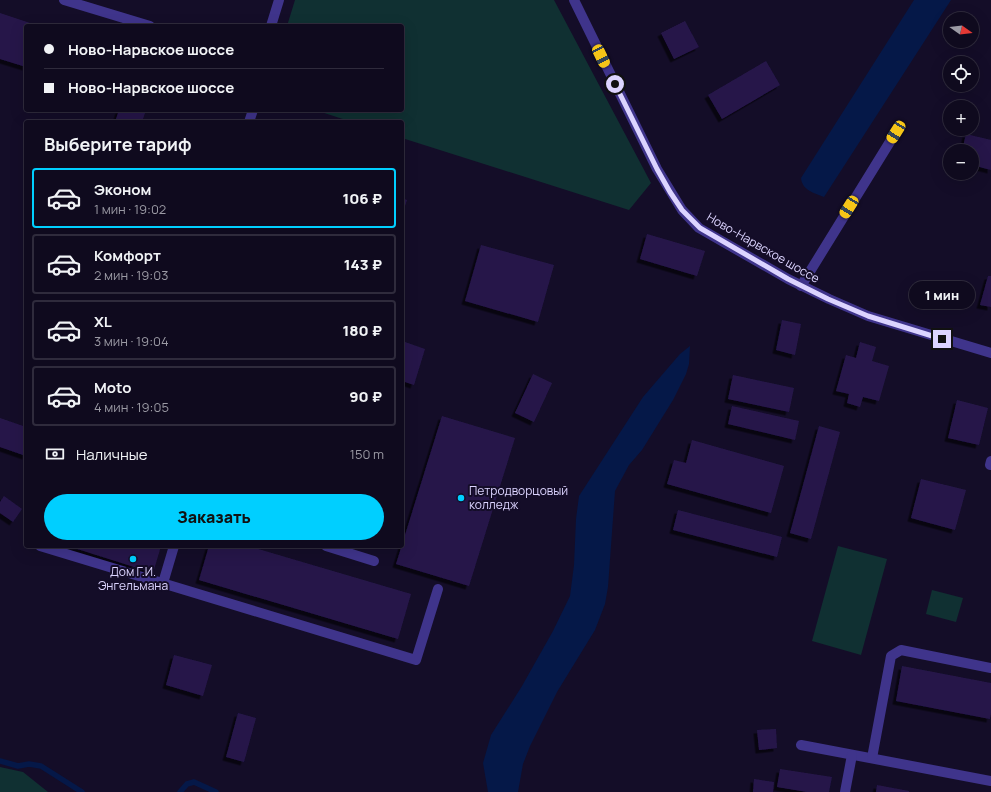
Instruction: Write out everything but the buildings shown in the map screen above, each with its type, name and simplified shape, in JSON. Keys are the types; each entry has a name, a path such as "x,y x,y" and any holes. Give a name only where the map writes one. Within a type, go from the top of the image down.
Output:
{"street":[{"path":"64,0 143,24"},
{"path":"272,24 279,0"},
{"name":"Ново-Нарвское шоссе","path":"574,0 657,169 682,210 700,228 801,286 868,316 991,353"},
{"path":"801,286 896,132"},
{"path":"47,548 416,660 438,589"},
{"path":"164,583 173,548"},
{"path":"332,548 374,561"},
{"path":"872,758 891,656 901,650 991,668"},
{"path":"801,745 991,781"},
{"path":"845,792 852,755"}],"green space":[{"path":"295,0 554,0 651,183 629,210 404,139 404,120 346,120 321,112 404,112 404,24 288,24"},
{"path":"838,546 887,559 861,655 812,641"},
{"path":"932,590 963,598 956,622 926,614"},
{"path":"0,767 23,772 48,792 0,792"}],"water":[{"path":"914,0 951,0 824,197 806,188 801,178"},
{"path":"690,346 689,364 686,374 673,400 642,450 629,465 615,491 608,587 605,604 595,630 557,692 530,746 523,764 518,792 488,792 483,763 491,735 522,686 553,631 570,596 574,565 576,519 579,496 643,397 680,354"}],"waterway":[{"path":"0,761 18,766 29,764 41,766 82,792"},
{"path":"180,792 187,784 194,782 216,792"}],"place":[{"name":"Петродворцовый колледж","path":"461,498"},
{"name":"Дом Г.И. Энгельмана","path":"133,559"}],"route":[{"path":"615,84 670,192 682,210 700,228 788,279 828,299 868,316 942,339"}]}
